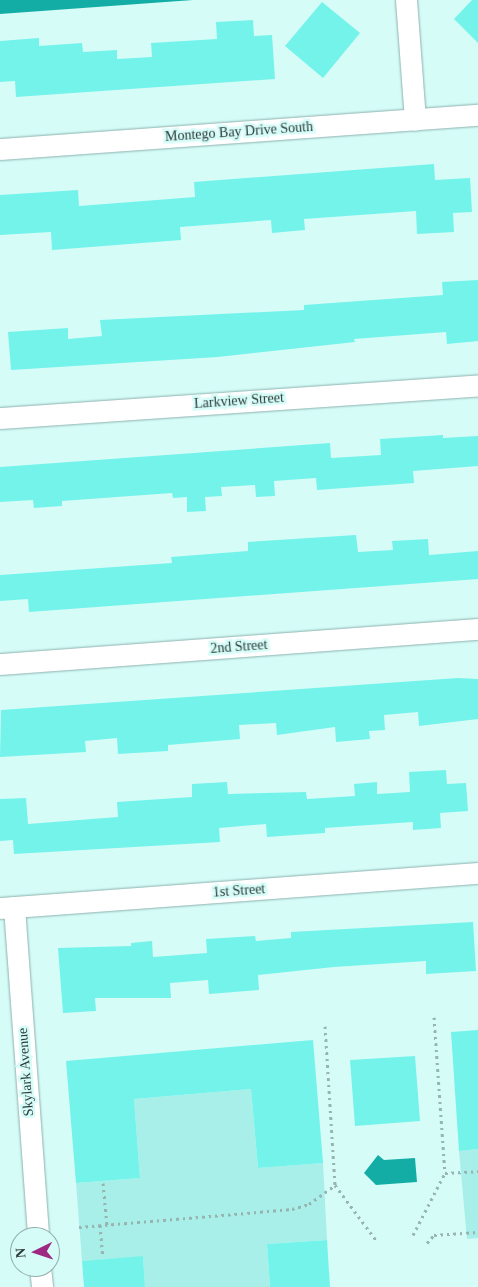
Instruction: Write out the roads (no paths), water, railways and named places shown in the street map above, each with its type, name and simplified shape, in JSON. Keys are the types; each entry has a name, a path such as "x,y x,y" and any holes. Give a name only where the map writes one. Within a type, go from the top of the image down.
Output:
{"street":[{"path":"406,0 415,120"},
{"name":"Montego Bay Drive South","path":"0,149 478,115"},
{"name":"Larkview Street","path":"0,418 478,385"},
{"name":"2nd Street","path":"0,664 478,629"},
{"name":"1st Street","path":"7,908 478,873"},
{"name":"Skylark Avenue","path":"7,908 37,1227"}]}
